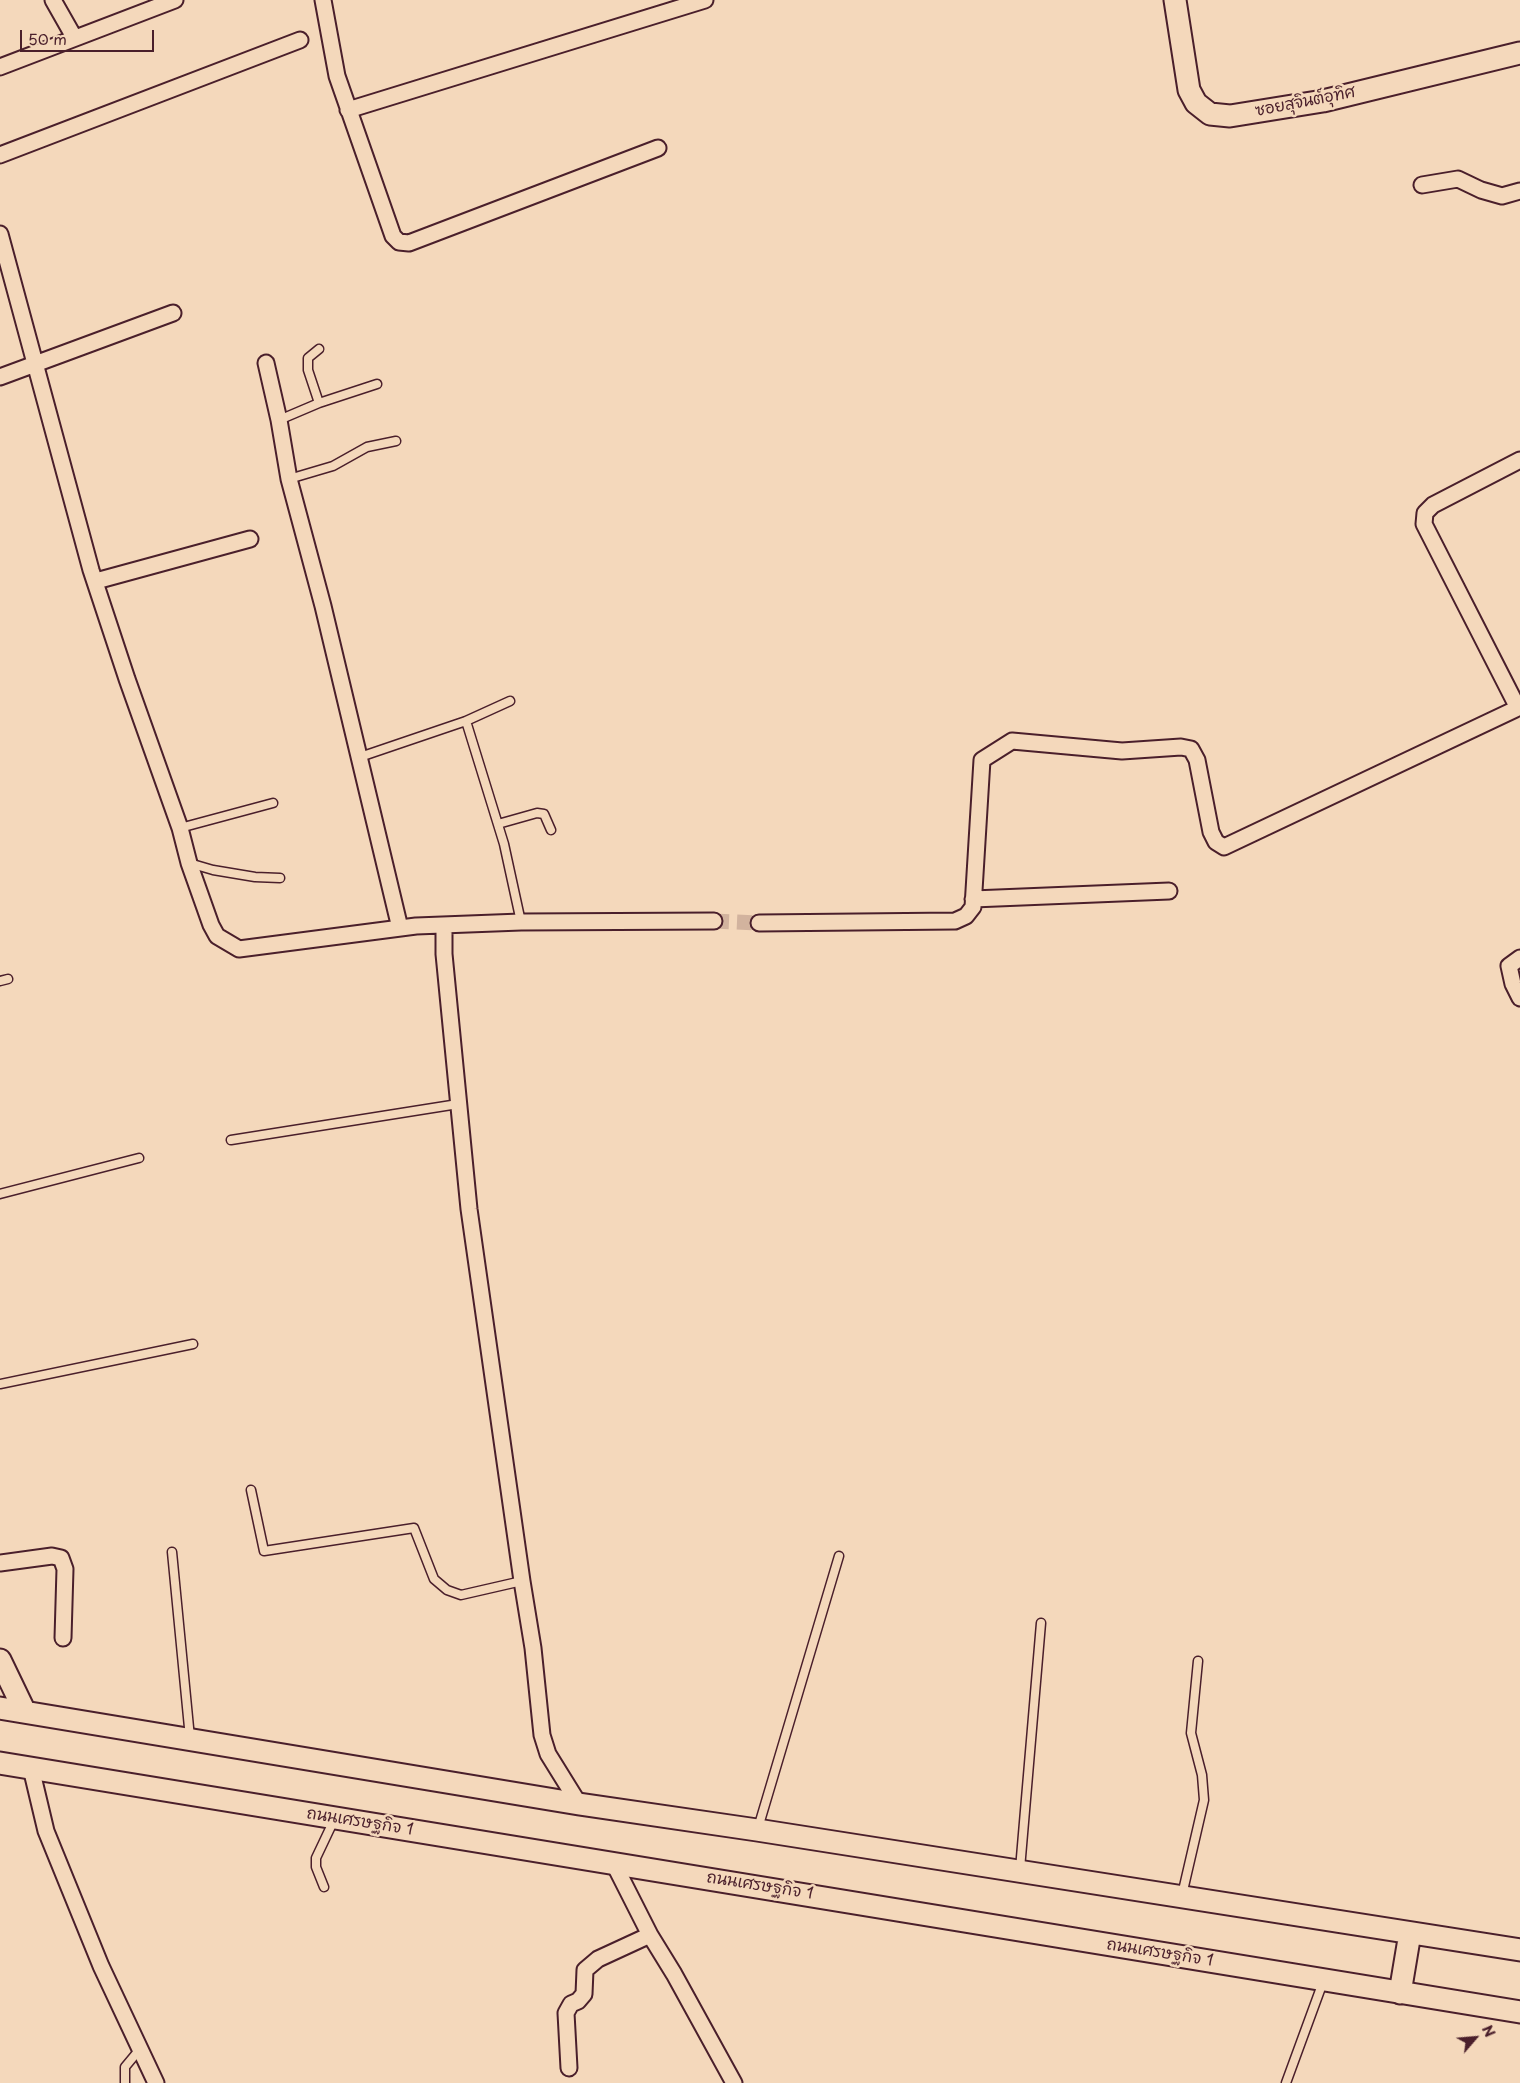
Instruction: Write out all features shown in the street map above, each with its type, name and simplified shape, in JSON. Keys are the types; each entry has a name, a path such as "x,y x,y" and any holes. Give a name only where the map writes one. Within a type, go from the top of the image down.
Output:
{"main road":[{"name":"ซอยสุจินต์อุทิศ","path":"1175,0 1182,58 1189,90 1196,103 1210,114 1230,116 1323,101 1520,53"},
{"path":"0,1660 25,1712"},
{"path":"0,1708 579,1804 757,1830 1520,1950"},
{"name":"ถนนเศรษฐกิจ 1","path":"0,1763 1520,2012"},
{"path":"1400,1993 1410,1933"}],"street":[{"path":"53,0 74,37"},
{"path":"0,66 175,0"},
{"path":"323,0 337,76 393,236 399,242 409,243 658,148"},
{"path":"348,110 705,0"},
{"path":"0,155 300,40"},
{"path":"1422,185 1458,178 1481,190 1502,196 1520,191"},
{"path":"0,234 89,561 127,679 180,828 189,863 217,936 239,949 400,928 521,922 714,921"},
{"path":"0,378 173,313"},
{"path":"266,363 279,420 289,479 324,606 400,928"},
{"path":"759,923 955,921 966,916 973,907 982,760 1012,741 1122,751 1191,749 1197,760 1212,832 1216,842 1224,847 1519,708 1424,524 1426,513 1433,506 1520,460"},
{"path":"96,581 250,538"},
{"path":"973,899 1169,891"},
{"path":"444,926 444,954 469,1209 533,1648 544,1745 579,1804"},
{"path":"1520,958 1509,966 1513,984 1520,998"},
{"path":"0,1563 52,1556 61,1558 65,1569 62,1638"},
{"path":"31,1768 46,1831 101,1966 156,2083"},
{"path":"613,1862 650,1935 674,1974 734,2083"},
{"path":"569,2068 566,2013 571,2004 578,2001 584,1994 585,1970 598,1958 650,1935"}],"lane":[{"path":"319,349 308,358 308,370 319,403"},
{"path":"279,420 319,403 377,384"},
{"path":"289,479 332,466 367,446 396,441"},
{"path":"360,757 466,721 510,701"},
{"path":"466,721 498,824 521,922"},
{"path":"180,828 273,803"},
{"path":"498,824 537,813 544,814 551,830"},
{"path":"189,863 213,870 255,877 280,878"},
{"path":"230,1140 458,1104"},
{"path":"0,1194 139,1158"},
{"path":"0,1384 192,1344"},
{"path":"251,1490 264,1551 414,1528 434,1579 447,1590 461,1595 522,1581"},
{"path":"172,1552 190,1738"},
{"path":"757,1830 839,1556"},
{"path":"1019,1871 1042,1623"},
{"path":"1182,1897 1204,1800 1203,1782 1191,1733 1198,1661"},
{"path":"324,1887 316,1867 316,1858 335,1818"},
{"path":"1286,2083 1324,1980"},
{"path":"125,2083 124,2067 140,2049"}],"tunnel":[{"path":"714,921 759,923"}]}
